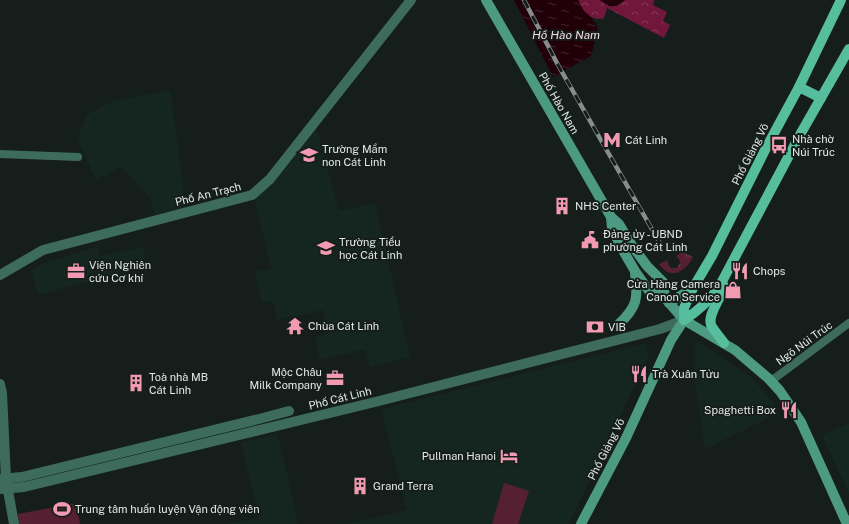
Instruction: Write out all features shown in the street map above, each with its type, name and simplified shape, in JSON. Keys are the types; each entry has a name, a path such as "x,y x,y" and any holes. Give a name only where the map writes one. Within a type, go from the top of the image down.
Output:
{"main road":[{"name":"Phố Hào Nam","path":"486,0 611,218 612,228 634,271 649,291 667,300 684,320 724,343 752,364 771,381 788,402 801,422 847,524"},
{"name":"Phố Giảng Võ","path":"684,320 684,308 693,288 712,256 765,150 799,87 841,0"},
{"name":"Phố Giảng Võ","path":"581,524 624,442 671,340 684,320 708,302 726,276 849,48"},
{"path":"799,87 821,98"},
{"name":"Phố Hào Nam","path":"611,218 620,224 631,244 647,266 663,282 667,300"},
{"path":"619,324 628,315 635,303 637,289 634,271"},
{"path":"724,343 712,326 710,318 723,292 726,276"},
{"path":"667,300 693,288"}],"street":[{"name":"Phố An Trạch","path":"0,275 43,250 252,195 270,179 410,0"},
{"path":"0,154 78,157"},
{"name":"Phố Cát Linh","path":"4,489 24,488 292,422 660,329 684,320"},
{"name":"Ngõ Núi Trúc","path":"771,381 849,323"},
{"path":"0,384 2,393 3,479 4,489 14,524"},
{"path":"3,479 79,463 289,411 292,422"}],"shaded area":[{"path":"170,90 186,208 155,214 150,198 121,167 96,180 77,138 87,115 102,106 114,101"},
{"path":"316,127 339,211 375,203 410,357 370,367 365,349 320,360 315,337 328,334 323,310 277,320 273,301 262,303 255,272 271,268 254,197"},
{"path":"98,246 100,256 143,247 147,266 38,295 31,270 45,263"},
{"path":"695,340 752,378 773,402 779,413 705,449 694,378"},
{"path":"645,343 649,355 569,524 346,524 407,510 381,409"},
{"path":"849,423 849,493 822,435"},
{"path":"277,434 298,524 225,524 259,518 241,443"}],"green space":[{"path":"578,0 600,0 608,6 617,6 625,0 654,0 653,5 667,12 663,21 670,25 664,38 607,8 604,18 600,19 591,17 584,12"},
{"path":"683,252 693,257 686,267 678,272 668,272 659,264 668,260 668,264 671,268 677,268 680,263 676,256"},
{"path":"504,483 529,491 518,524 492,524"},
{"name":"Trung tâm huấn luyện Vận động viên","path":"76,503 80,524 19,524 18,514"}],"water":[{"name":"Hồ Hào Nam","path":"514,0 578,0 584,11 596,24 598,30 591,56 553,77"},
{"path":"600,0 625,0 618,5 610,6"}],"railway":[{"path":"524,0 558,65 661,245"}],"place":[{"name":"Cát Linh","path":"612,140"},
{"name":"Nhà chờ Núi Trúc","path":"779,145"},
{"name":"Trường Mầm non Cát Linh","path":"309,155"},
{"name":"NHS Center","path":"562,206"},
{"name":"Đảng ủy - UBND phường Cát Linh","path":"590,240"},
{"name":"Trường Tiểu học Cát Linh","path":"326,248"},
{"name":"Viện Nghiên cứu Cơ khí","path":"76,271"},
{"name":"Chops","path":"740,271"},
{"name":"Cửa Hàng Camera Canon Service","path":"733,290"},
{"name":"Chùa Cát Linh","path":"295,326"},
{"name":"VIB","path":"595,327"},
{"name":"Trà Xuân Tửu","path":"639,374"},
{"name":"Mộc Châu Milk Company","path":"335,378"},
{"name":"Toà nhà MB Cát Linh","path":"136,383"},
{"name":"Spaghetti Box","path":"789,410"},
{"name":"Pullman Hanoi","path":"509,456"},
{"name":"Grand Terra","path":"360,486"},
{"name":"Trung tâm huấn luyện Vận động viên","path":"62,509"}]}
